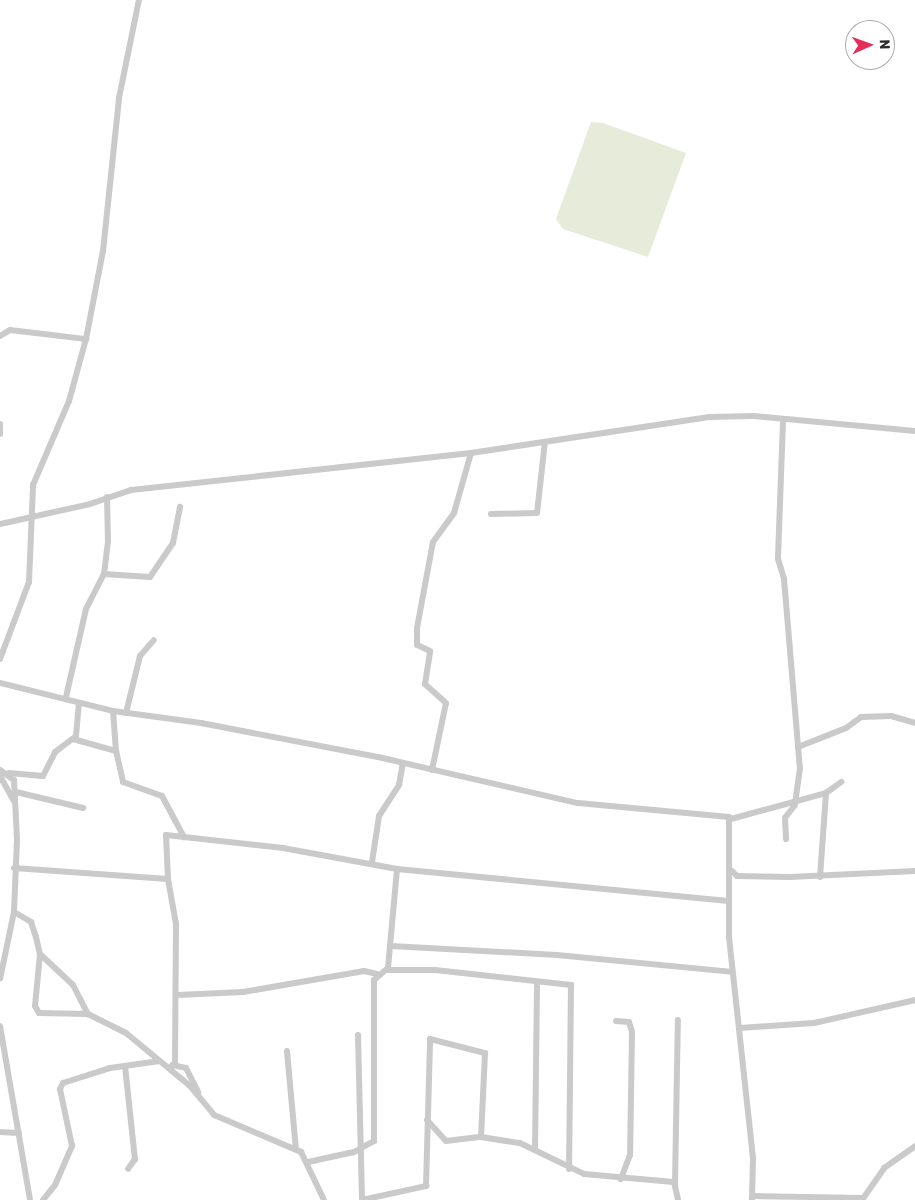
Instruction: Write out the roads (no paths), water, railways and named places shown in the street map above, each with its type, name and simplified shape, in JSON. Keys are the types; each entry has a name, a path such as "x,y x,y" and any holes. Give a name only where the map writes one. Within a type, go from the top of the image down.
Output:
{"street":[{"path":"0,659 29,582 30,518 36,474 69,401 86,339 103,250 119,98 139,0"},
{"path":"0,336 10,330 86,339"},
{"path":"0,524 30,518 107,497 189,482 471,454 708,417 915,431"},
{"path":"783,421 778,559 784,580 800,768 795,804 785,818 786,840"},
{"path":"0,424 0,434"},
{"path":"491,514 537,513 545,442"},
{"path":"432,770 446,703 425,684 430,651 417,645 417,628 434,542 454,513 471,454"},
{"path":"66,697 86,609 104,574 108,541 107,497"},
{"path":"104,574 150,577 173,543 180,507"},
{"path":"126,713 140,656 154,640"},
{"path":"0,684 66,697 80,703 113,711 201,723 404,763 578,803 723,814 730,819 795,804 826,793 841,782"},
{"path":"0,770 9,773 43,776 55,752 73,739 78,728 80,703"},
{"path":"113,711 116,751 123,782 162,796 184,837"},
{"path":"798,747 865,716 891,716 915,723"},
{"path":"73,739 116,751"},
{"path":"372,862 379,816 401,780 404,763"},
{"path":"0,979 14,912 16,792 9,773"},
{"path":"0,776 15,804"},
{"path":"16,792 83,808"},
{"path":"820,877 826,793"},
{"path":"730,819 732,871 728,900 732,972 740,1028 752,1198 862,1199 884,1168 915,1146"},
{"path":"175,1065 178,995 176,924 168,879 165,836 372,862 397,869 728,900"},
{"path":"14,868 168,879"},
{"path":"388,970 397,869"},
{"path":"732,871 738,876 820,877 915,871"},
{"path":"14,912 31,922 40,954 37,1011 88,1014 110,1022 163,1063 222,1120 296,1150 308,1162 325,1200"},
{"path":"391,946 557,954 732,972"},
{"path":"40,954 73,985 85,1002 88,1014"},
{"path":"178,995 243,992 364,971 377,974 388,970 435,970 570,984 572,988 569,1169"},
{"path":"308,1162 359,1150 372,1143 375,1137 377,974"},
{"path":"535,1150 537,982"},
{"path":"740,1028 814,1023 915,1000"},
{"path":"678,1020 675,1184 678,1200"},
{"path":"616,1021 629,1022 632,1032 630,1154 621,1179"},
{"path":"0,1026 30,1200"},
{"path":"358,1035 359,1150 362,1200 425,1188 430,1040 482,1050 486,1078 481,1137"},
{"path":"287,1051 296,1150"},
{"path":"43,1200 55,1184 72,1146 60,1087 76,1078 125,1066 163,1063 186,1068 200,1098"},
{"path":"125,1066 135,1160 128,1169"},
{"path":"427,1120 446,1141 481,1137 520,1143 569,1169 621,1179 675,1184"},
{"path":"0,1132 19,1133"}]}
